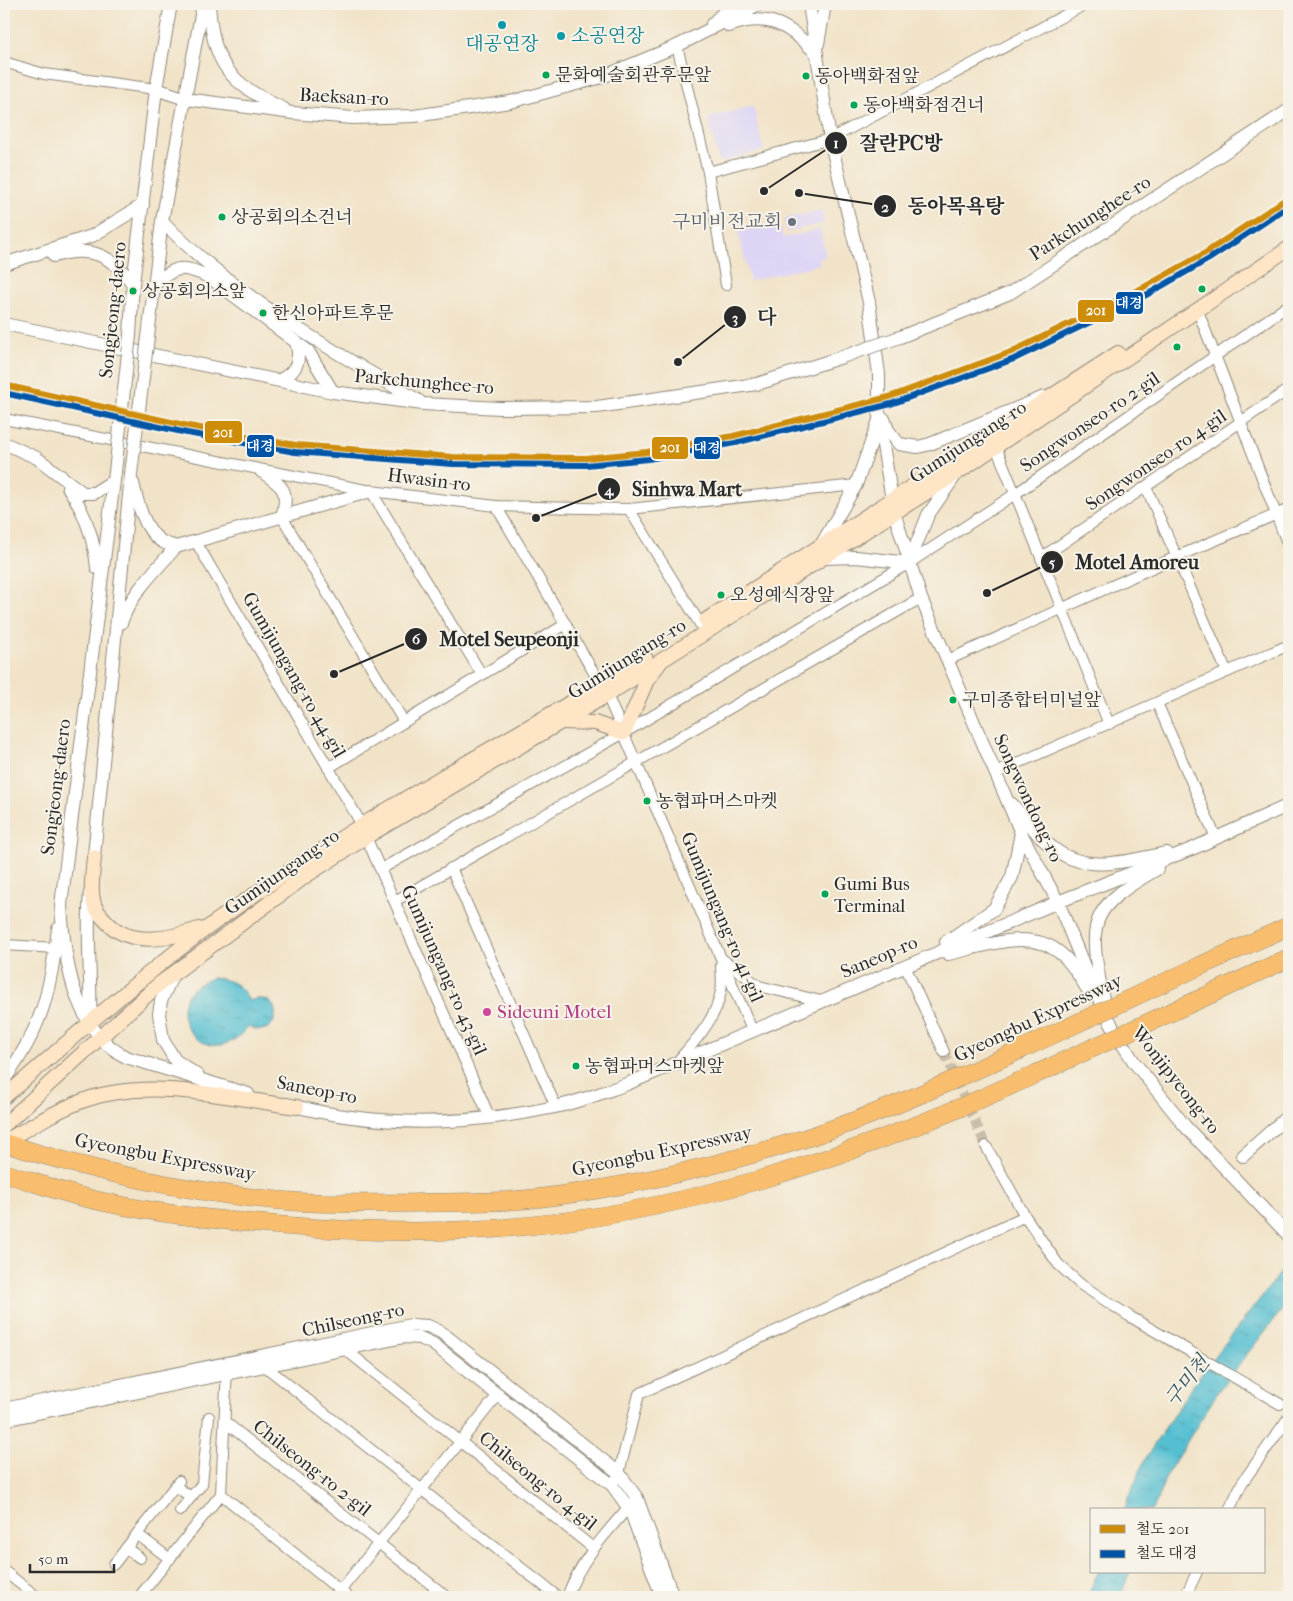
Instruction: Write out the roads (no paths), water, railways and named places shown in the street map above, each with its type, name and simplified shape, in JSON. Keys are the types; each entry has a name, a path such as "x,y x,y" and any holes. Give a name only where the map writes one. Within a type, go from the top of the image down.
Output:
{"highway":[{"name":"Gyeongbu Expressway","path":"4,1142 77,1163 214,1192 298,1202 476,1202 546,1197 619,1185 703,1167 785,1145 858,1120 918,1096 1289,926"},
{"path":"4,1173 86,1198 205,1220 331,1230 474,1230 557,1222 631,1211 702,1196 783,1173 864,1146 930,1121 1289,958"}],"main road":[{"name":"Gumijungang-ro","path":"4,1097 161,963 218,920 364,831 604,690 664,658 893,506 1064,388 1289,238"},
{"name":"Gumijungang-ro","path":"893,506 957,473 1289,248"},
{"name":"Gumijungang-ro","path":"4,1125 173,974 364,831 560,722 700,624 822,552"},
{"path":"560,722 578,721 595,723 624,733 647,680 664,658"},
{"path":"94,857 93,900 99,914 120,934 136,938 171,938 200,929 218,920"},
{"path":"4,1142 50,1116 86,1099 141,1090 164,1089 297,1107"}],"street":[{"name":"Songjeong-daero","path":"90,1023 76,996 71,978 63,934 61,905 114,477 130,335 133,284 156,90 171,4"},
{"name":"Songjeong-daero","path":"130,474 162,221 203,4"},
{"path":"209,4 211,32 224,67 236,81 257,96 293,113"},
{"name":"Baeksan-ro","path":"694,38 718,19 732,4"},
{"name":"Baeksan-ro","path":"4,62 44,74 156,90 186,99 293,113 392,119 510,102 602,77 678,46 759,4"},
{"name":"Songwondong-ro","path":"809,4 830,139 869,302 879,374 879,421 893,506 909,564 921,598 1004,796 1021,833 1058,902"},
{"path":"817,54 825,4"},
{"path":"708,172 830,139 1086,4"},
{"name":"Baeksan-ro","path":"694,38 737,23 755,20 770,21 783,25 799,36 817,54"},
{"path":"678,46 708,172 726,284"},
{"name":"Parkchunghee-ro","path":"4,323 333,392 423,404 500,408 597,406 758,384 900,337 1010,293 1289,110"},
{"path":"4,264 92,236 143,204"},
{"path":"162,221 192,252 300,338 423,404"},
{"path":"4,271 66,252 95,252 105,256 121,268 133,284"},
{"path":"154,285 166,274 180,268 192,269 209,276 317,349 327,369 333,392"},
{"name":"Songwonseo-ro 2-gil","path":"909,564 1015,494 1289,305"},
{"path":"1198,311 1289,548"},
{"path":"280,380 288,376 296,366 300,356 300,338"},
{"path":"879,374 884,418 888,430 899,444 918,448 1064,388"},
{"name":"Songwonseo-ro 4-gil","path":"1041,558 1241,424 1289,389"},
{"name":"Hwasin-ro","path":"4,419 261,471 372,491 496,506 630,509 856,485"},
{"path":"879,421 856,485 822,552 909,564"},
{"path":"4,442 27,452 77,489 88,493 94,493 114,477"},
{"path":"996,447 1109,724"},
{"path":"261,471 283,486 286,497 282,517 404,722"},
{"path":"381,869 624,733 909,564 928,515 957,473"},
{"path":"130,474 136,498 152,531 161,541 176,547 372,491 482,675"},
{"path":"90,1023 92,985 88,931 130,474"},
{"path":"62,478 85,514 95,552 99,592"},
{"path":"1146,487 1227,672"},
{"name":"Gumijungang-ro 41-gil","path":"496,506 604,690 752,1030"},
{"name":"Gumijungang-ro","path":"630,509 700,624"},
{"path":"948,660 1176,557 1289,509"},
{"name":"Gumijungang-ro 44-gil","path":"196,542 364,831"},
{"path":"116,642 123,617 132,601 176,547"},
{"path":"395,900 921,598"},
{"path":"328,768 566,624"},
{"path":"995,773 1289,645"},
{"path":"1157,703 1216,838"},
{"path":"1004,796 1040,837 1065,856 1075,860 1102,864 1194,848"},
{"name":"Saneop-ro","path":"90,1023 113,1051 126,1057 211,1084 297,1107 407,1122 443,1122 490,1118 556,1107 627,1084 1058,902 1194,848 1289,805"},
{"name":"Gumijungang-ro 43-gil","path":"364,831 490,1118"},
{"path":"911,964 994,910 1012,877 1021,833"},
{"path":"1106,1016 1094,939 1100,914 1122,890 1194,848"},
{"path":"450,868 556,1107"},
{"name":"Wonjipyeong-ro","path":"1058,902 1106,1016 1145,1077 1185,1126 1289,1236"},
{"path":"4,1080 35,1031 51,981 61,905"},
{"path":"911,964 1015,940 1034,940 1060,953 1106,1016"},
{"path":"4,945 56,948"},
{"path":"721,958 759,986 773,991 821,1001"},
{"path":"676,1063 707,1025 718,1005 722,990 721,958"},
{"path":"911,964 944,1052"},
{"path":"173,974 161,1001 159,1014 163,1040 175,1060 211,1084"},
{"path":"1244,1156 1289,1115"},
{"path":"986,1146 1026,1216 1058,1264 1080,1284 1146,1326 1277,1401"},
{"path":"612,1485 619,1473 639,1394 1026,1216"},
{"name":"Chilseong-ro","path":"4,1420 263,1358 411,1325 428,1326 441,1332 619,1473 637,1498 673,1597"},
{"name":"Chilseong-ro","path":"4,1409 227,1368 266,1367 404,1337 420,1338 433,1344 612,1485 628,1508 662,1597"},
{"name":"Chilseong-ro","path":"346,1350 460,1442"},
{"path":"266,1367 558,1597"},
{"name":"Chilseong-ro 2-gil","path":"221,1494 227,1368"},
{"name":"Chilseong-ro 4-gil","path":"344,1594 378,1543 498,1395"},
{"path":"180,1511 202,1484 209,1417"},
{"path":"1230,1508 1242,1483 1289,1417"},
{"name":"Chilseong-ro 2-gil","path":"224,1422 378,1543"},
{"name":"Chilseong-ro 4-gil","path":"460,1442 593,1548"},
{"path":"114,1564 177,1483 191,1497"},
{"path":"139,1597 221,1494 344,1594"},
{"path":"567,1597 581,1567 593,1548 637,1498"},
{"path":"137,1534 170,1559"},
{"path":"378,1543 447,1597"},
{"path":"126,1548 140,1558"},
{"path":"4,1571 37,1597"},
{"path":"1185,1597 1196,1574"}],"water":[{"path":"213,978 230,981 235,984 243,991 249,1001 261,999 270,1002 274,1008 275,1015 273,1023 267,1028 259,1030 248,1026 232,1041 215,1045 201,1041 190,1031 184,1017 184,1002 194,988"},
{"path":"1289,1262 1289,1301 1221,1387 1167,1474 1154,1508 1125,1508 1144,1461 1201,1374"},
{"path":"1097,1574 1129,1574 1120,1597 1087,1597"}],"tunnel":[{"path":"944,1052 986,1146"}],"rail line":[{"name":"201","path":"4,385 189,426 296,445 453,457 586,458 647,452 733,436 889,397 1011,352 1144,287 1205,253 1289,197"},
{"name":"대경","path":"4,393 187,433 295,452 453,464 586,465 648,459 735,443 891,404 1014,359 1148,294 1209,259 1289,206"}],"place":[{"name":"대공연장","path":"502,25"},
{"name":"소공연장","path":"561,36"},
{"name":"문화예술회관후문앞","path":"546,75"},
{"name":"동아백화점앞","path":"806,76"},
{"name":"동아백화점건너","path":"854,105"},
{"name":"잘란PC방","path":"764,191"},
{"name":"동아목욕탕","path":"799,193"},
{"name":"상공회의소건너","path":"222,217"},
{"name":"구미비전교회","path":"792,222"},
{"name":"상공회의소앞","path":"133,291"},
{"name":"한신아파트후문","path":"263,313"},
{"name":"다","path":"678,362"},
{"name":"Sinhwa Mart","path":"536,518"},
{"name":"Motel Amoreu","path":"987,593"},
{"name":"오성예식장앞","path":"721,595"},
{"name":"Motel Seupeonji","path":"334,674"},
{"name":"구미종합터미널앞","path":"953,700"},
{"name":"농협파머스마켓","path":"647,801"},
{"name":"Gumi Bus Terminal","path":"825,894"},
{"name":"Sideuni Motel","path":"487,1012"},
{"name":"농협파머스마켓앞","path":"576,1066"}],"water label":[{"name":"구미천","path":"1187,1381"}]}
